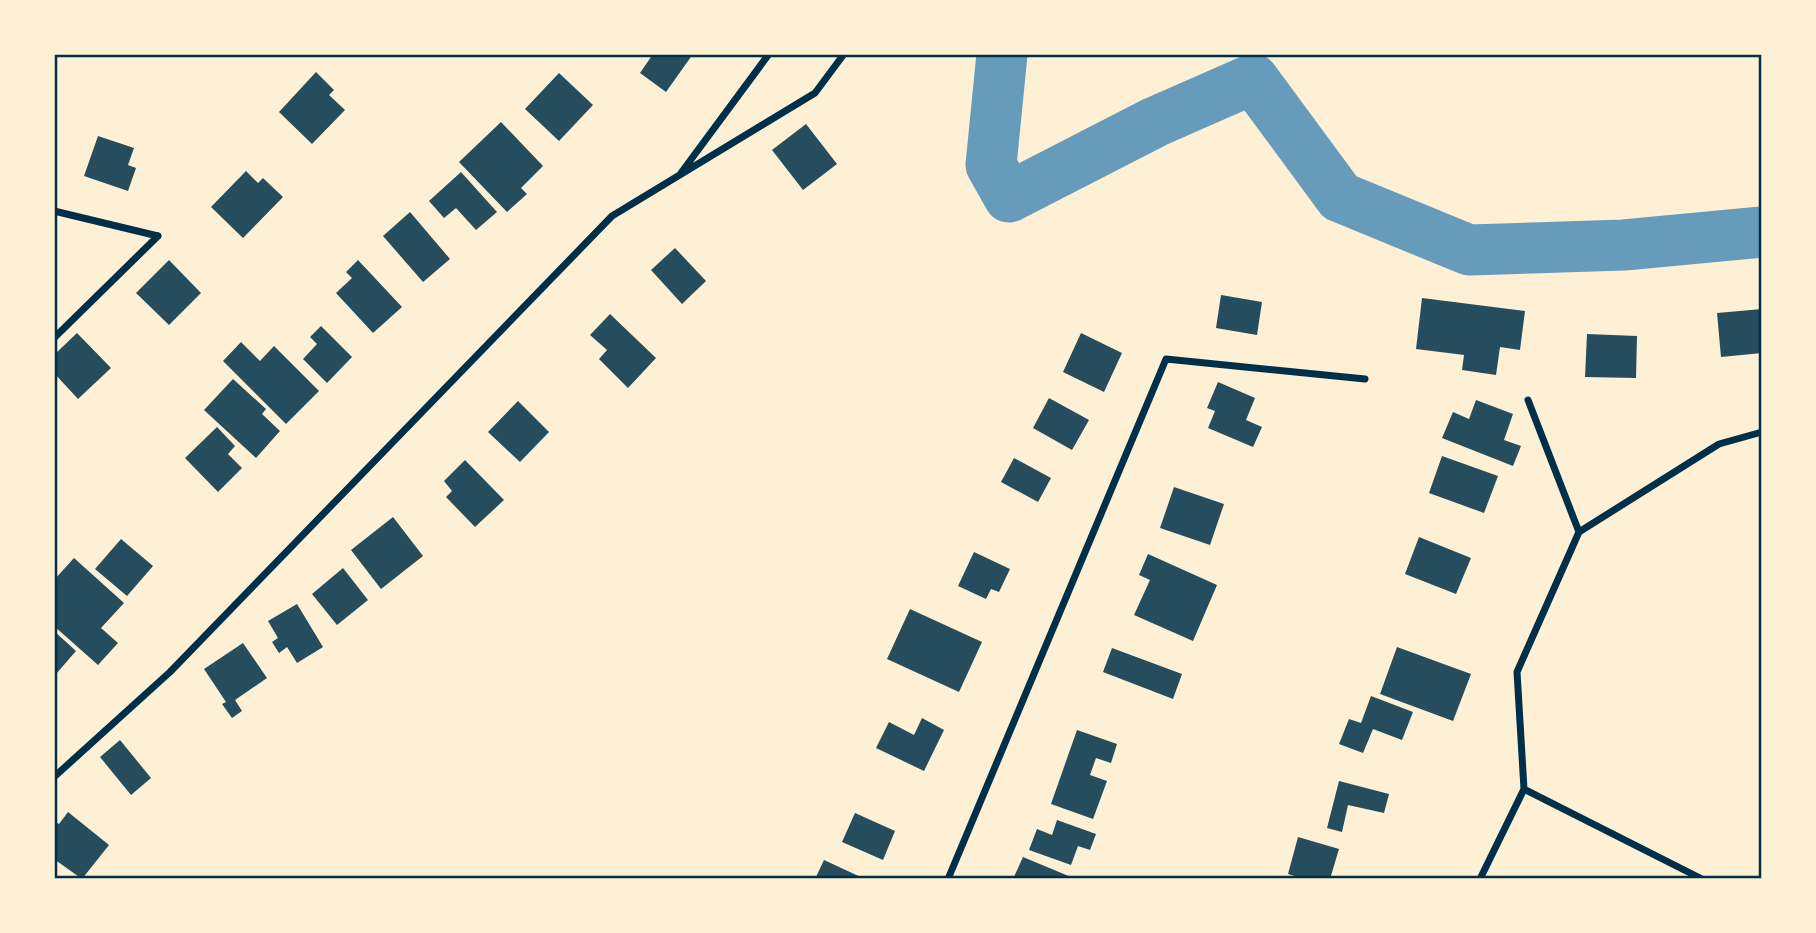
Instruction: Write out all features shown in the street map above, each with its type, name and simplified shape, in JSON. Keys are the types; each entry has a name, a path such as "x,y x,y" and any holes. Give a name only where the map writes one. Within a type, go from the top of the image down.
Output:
{"street":[{"path":"678,176 769,54"},
{"path":"54,777 170,672 612,216 815,93 844,54"},
{"path":"54,211 158,236 54,338"},
{"path":"948,879 1166,359 1364,379"},
{"path":"1528,400 1579,532"},
{"path":"1480,879 1524,789 1517,672 1579,532 1719,444 1762,432"},
{"path":"1524,789 1702,879"}],"building":[{"path":"653,54 693,54 666,92 640,73"},
{"path":"316,72 334,90 329,95 345,110 312,144 279,112"},
{"path":"559,73 593,105 559,141 525,109"},
{"path":"501,122 543,166 521,188 527,194 507,212 459,162"},
{"path":"806,124 837,164 803,190 772,150"},
{"path":"98,136 134,148 128,165 136,168 128,191 84,176"},
{"path":"246,171 258,183 263,178 283,197 243,238 211,207"},
{"path":"461,172 497,212 476,230 456,208 444,218 429,201"},
{"path":"410,212 450,259 423,282 383,236"},
{"path":"675,248 706,281 682,304 651,270"},
{"path":"169,260 201,293 169,325 136,293"},
{"path":"358,260 402,307 373,333 336,293 352,278 346,272"},
{"path":"1221,295 1262,302 1257,335 1216,328"},
{"path":"1422,298 1525,311 1520,350 1500,347 1496,375 1462,370 1464,355 1416,349"},
{"path":"1762,309 1762,353 1721,357 1717,313"},
{"path":"610,314 656,358 628,388 599,359 607,350 590,335"},
{"path":"321,326 352,357 327,383 303,359 317,344 310,337"},
{"path":"77,333 111,368 78,399 54,373 54,355"},
{"path":"1081,333 1122,353 1104,392 1063,372"},
{"path":"1587,334 1637,336 1636,378 1585,377"},
{"path":"241,342 260,361 274,346 319,391 286,424 223,361"},
{"path":"233,379 266,409 262,414 280,431 256,458 204,410"},
{"path":"1218,382 1255,398 1246,420 1262,427 1253,447 1208,428 1215,411 1207,408"},
{"path":"1049,398 1089,420 1072,450 1033,428"},
{"path":"1476,400 1513,414 1504,440 1521,446 1513,466 1442,438 1453,412 1469,419"},
{"path":"518,401 549,432 520,462 488,432"},
{"path":"217,427 235,446 228,454 242,468 218,492 185,458"},
{"path":"1442,456 1498,476 1484,513 1429,493"},
{"path":"1014,458 1051,478 1038,502 1001,482"},
{"path":"465,460 504,500 475,527 446,497 452,491 444,481"},
{"path":"1174,487 1224,504 1210,545 1160,528"},
{"path":"393,517 423,556 381,589 351,550"},
{"path":"1419,537 1471,558 1456,594 1405,574"},
{"path":"121,539 153,566 127,596 95,569"},
{"path":"974,552 1010,569 999,592 991,589 986,599 958,586"},
{"path":"1148,554 1217,585 1193,641 1134,615 1150,580 1139,575"},
{"path":"74,558 124,603 101,628 118,643 98,665 54,626 54,580"},
{"path":"343,568 368,600 337,625 312,594"},
{"path":"297,604 323,647 297,663 287,647 279,653 272,642 278,638 268,621"},
{"path":"910,609 982,642 959,692 887,659"},
{"path":"54,631 76,651 56,674 54,673"},
{"path":"243,643 267,678 235,700 242,711 232,718 222,704 226,702 204,669"},
{"path":"1397,647 1471,674 1453,721 1380,694"},
{"path":"1112,648 1182,674 1173,699 1103,672"},
{"path":"1371,696 1413,712 1402,740 1373,729 1363,753 1339,744 1349,719 1361,723"},
{"path":"922,718 944,730 924,771 876,748 889,722 914,735"},
{"path":"1077,730 1117,744 1111,763 1096,758 1090,775 1107,781 1093,819 1051,804"},
{"path":"120,740 151,778 131,795 100,757"},
{"path":"1339,781 1389,794 1384,813 1348,805 1342,832 1327,828"},
{"path":"68,812 109,845 82,879 54,859 54,821 59,824"},
{"path":"855,813 895,831 883,860 842,842"},
{"path":"1057,820 1096,834 1090,850 1078,846 1071,865 1029,850 1037,829 1052,835"},
{"path":"1298,837 1339,849 1330,879 1304,879 1288,874"},
{"path":"1023,857 1071,877 1071,879 1013,879"},
{"path":"824,860 865,879 815,879"}],"waterway":[{"path":"1002,54 991,165 1009,197 1155,122 1253,79 1340,197 1469,250 1624,245 1762,232"}]}
